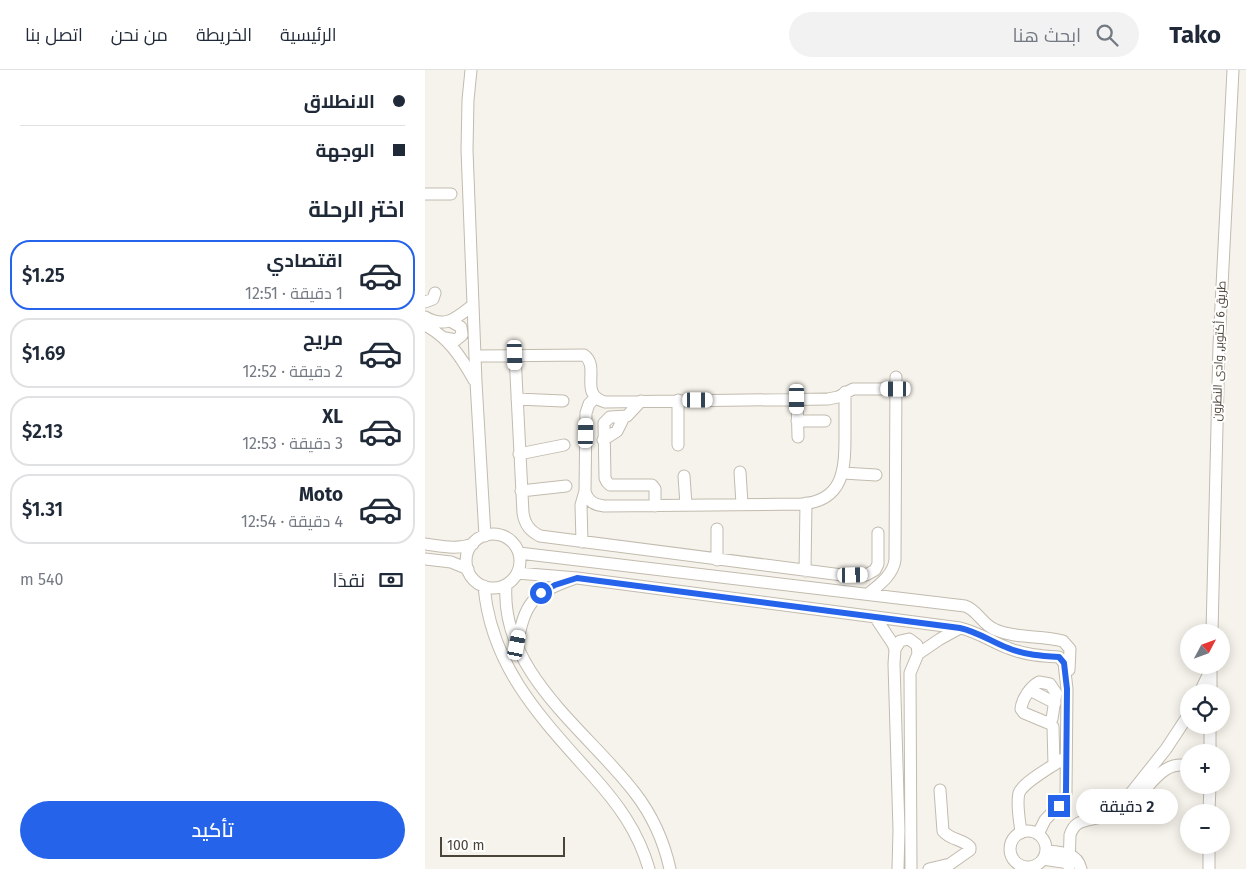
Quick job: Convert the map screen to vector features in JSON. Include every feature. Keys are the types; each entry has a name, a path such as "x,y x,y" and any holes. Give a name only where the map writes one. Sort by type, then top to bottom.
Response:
{"street":[{"path":"471,70 467,150 475,382 485,536"},
{"name":"طريق 6 أكتوبر, وادى النطرون","path":"1212,624 1219,345 1233,70"},
{"path":"425,194 451,194"},
{"path":"425,302 433,299 435,293"},
{"path":"425,316 436,322 451,321 473,304"},
{"path":"445,338 455,340 462,335 461,327 451,321"},
{"path":"425,324 445,338 459,354 475,382"},
{"path":"475,356 584,354 591,364 591,388 595,398 605,402 828,399 853,389 896,383 895,560 893,570 889,576 868,594"},
{"path":"515,355 524,518 531,530 540,536 805,571 842,575 865,575 872,573 878,564 878,533"},
{"path":"585,491 588,500 595,505 655,506 806,503 817,500 835,488 843,473 845,463 845,392"},
{"path":"582,542 581,505 585,491 586,413 589,404 595,398"},
{"path":"517,399 563,401"},
{"path":"797,399 798,437"},
{"path":"678,400 678,445"},
{"path":"641,401 624,417 617,431 603,440 605,478 607,482 613,485 652,485 655,489 655,506"},
{"path":"797,421 825,421"},
{"path":"519,454 564,445"},
{"path":"740,472 742,504"},
{"path":"843,473 876,475"},
{"path":"684,476 686,505"},
{"path":"521,490 566,486"},
{"path":"805,571 806,503"},
{"path":"582,514 595,505"},
{"path":"717,529 717,560"},
{"path":"425,544 453,548 473,544 485,536 495,534 505,537 516,547 519,553 520,565 513,580 506,585 495,588 485,586 472,578 468,569 467,556 473,544"},
{"path":"519,553 965,606 973,610 987,626 1001,632 1063,641 1069,647 1070,652 1067,689"},
{"path":"425,559 451,562 468,569"},
{"path":"517,573 577,578 960,628 977,633 1019,652 1037,656 1059,657 1064,663 1067,689 1066,796 1045,820 1038,834"},
{"path":"517,645 523,619 535,598 548,588 577,578"},
{"path":"506,585 506,609 517,645 526,664 538,683 643,804 657,831 670,869"},
{"path":"485,586 488,613 499,650 517,685 545,721 617,804 634,831 649,869"},
{"path":"488,613 506,609"},
{"path":"875,617 895,649"},
{"path":"977,633 981,620"},
{"path":"918,654 960,628"},
{"path":"898,869 894,664 895,649 900,641 909,639 917,645 918,654 909,679 911,869"},
{"path":"1059,657 1069,647"},
{"path":"1049,723 1033,717 1042,696 1049,723 1053,727 1054,765"},
{"path":"1122,809 1131,793 1166,749 1180,728"},
{"path":"1021,833 1018,798 1021,790 1030,781 1066,757"},
{"path":"1069,862 1070,835 1078,823 1109,815 1122,809 1132,802 1160,772 1175,765 1180,765"},
{"path":"929,869 950,864 970,850 967,843 949,837 943,831 940,790"},
{"path":"1029,832 1038,834 1045,843 1045,855 1038,864 1028,867 1018,864 1012,855 1011,845 1017,836 1021,833 1029,832"},
{"path":"1209,854 1209,869"},
{"path":"1045,855 1069,862 1076,858 1081,869"}],"route":[{"path":"541,593 555,585 577,578 960,628 977,633 1019,652 1062,658 1067,689 1066,796 1059,806"}]}
